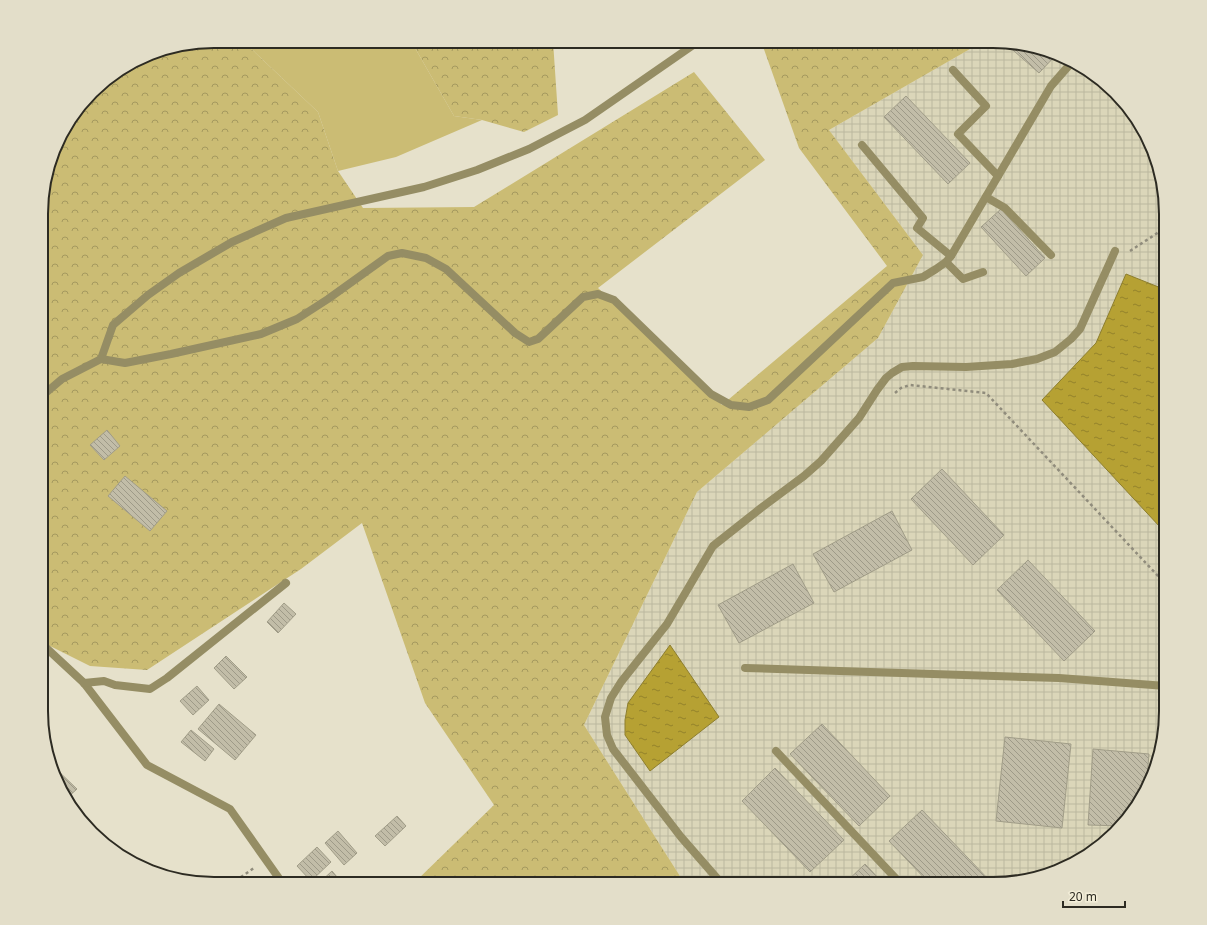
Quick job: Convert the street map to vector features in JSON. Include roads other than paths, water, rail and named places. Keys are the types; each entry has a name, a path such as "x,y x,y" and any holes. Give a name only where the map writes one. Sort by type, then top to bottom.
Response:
{"street":[{"path":"101,359 113,325 148,295 179,273 232,242 286,218 424,187 477,170 529,149 585,120 689,48"},
{"path":"48,391 62,379 101,359 125,362 171,354 261,334 297,319 328,299 388,256 402,253 426,258 446,269 515,333 529,342 538,339 583,297 598,294 614,300 711,394 731,406 749,407 768,400 893,283 922,277 948,259 1051,86 1069,66"},
{"path":"953,70 986,106 958,134 998,176"},
{"path":"862,145 923,218 917,228 948,259 963,279 983,272"},
{"path":"986,197 1005,208 1051,255"},
{"path":"716,877 681,837 613,749 606,735 605,717 611,698 621,682 667,624 713,546 804,476 820,461 859,418 877,390 892,372 902,367 913,366 966,367 1012,364 1037,359 1055,352 1071,339 1080,329 1116,251"},
{"path":"84,683 104,681 115,685 150,689 168,678 286,584"},
{"path":"48,650 84,683 147,765 230,809 278,877"},
{"path":"745,668 1059,678 1159,685"},
{"path":"776,751 894,877"}],"water":[{"path":"1126,274 1159,287 1159,526 1042,400 1096,343"},
{"path":"670,645 719,717 650,771 625,735 625,720 628,703"}]}
